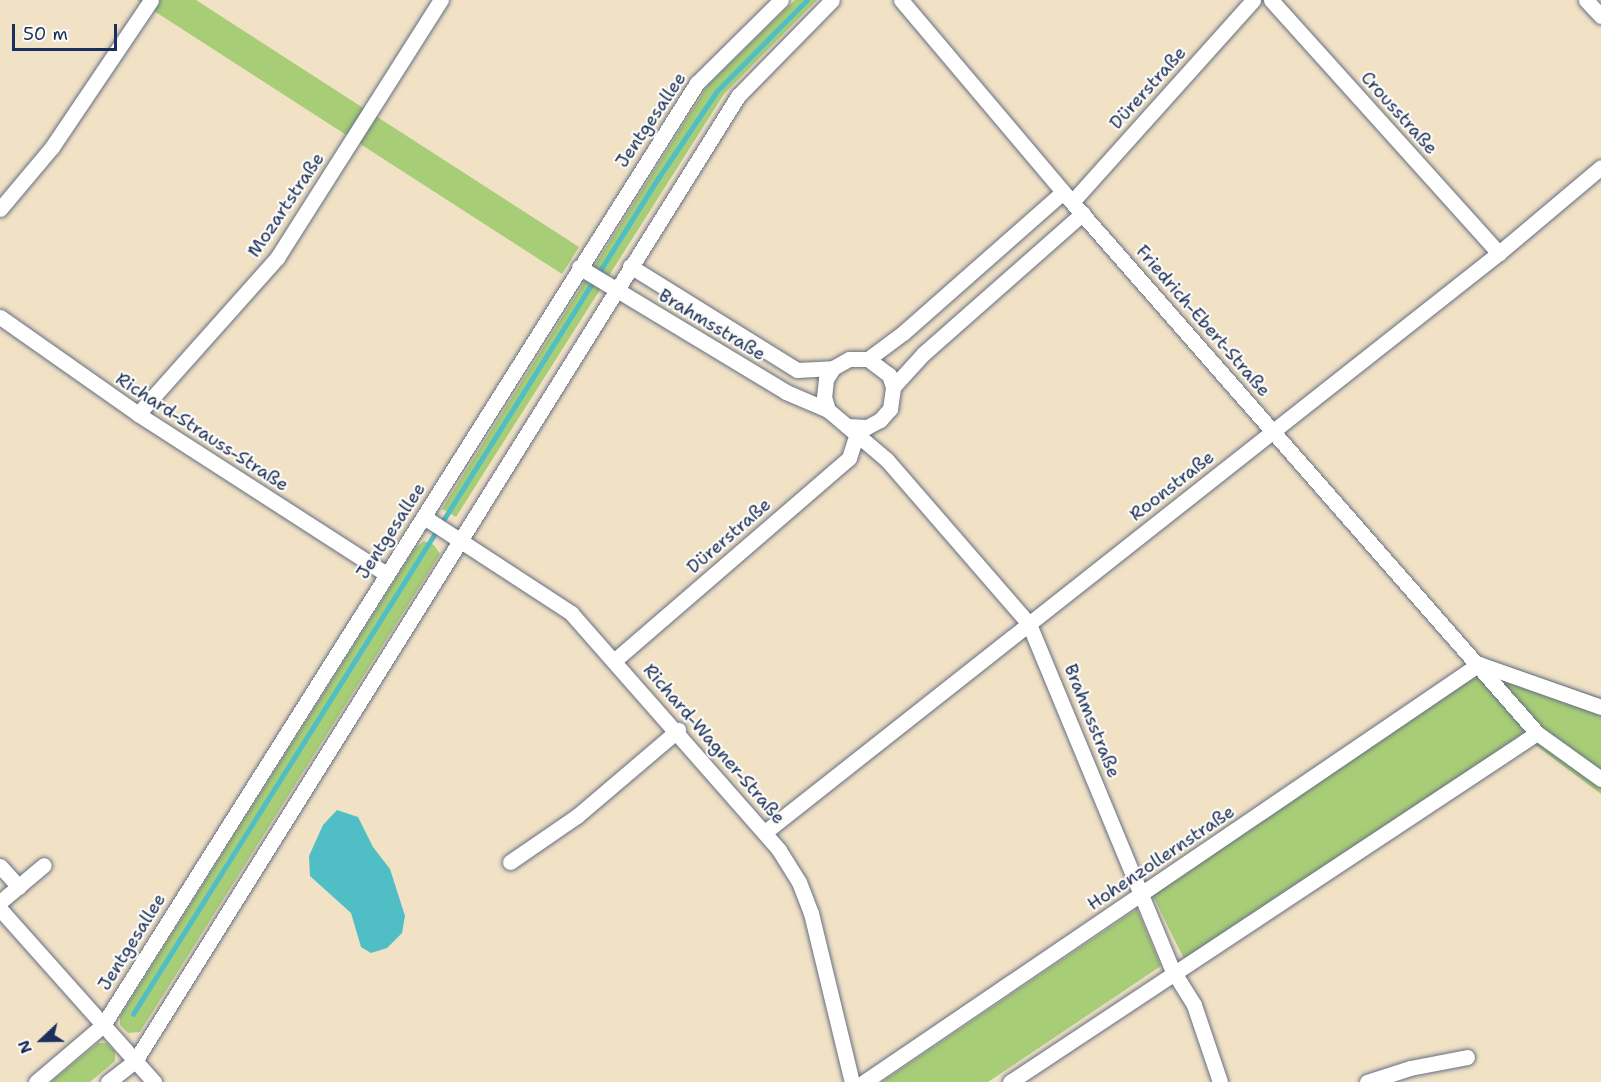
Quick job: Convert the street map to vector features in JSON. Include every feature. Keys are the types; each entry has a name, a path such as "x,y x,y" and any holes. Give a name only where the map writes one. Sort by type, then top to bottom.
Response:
{"street":[{"path":"0,209 52,147 151,0"},
{"name":"Mozartstraße","path":"138,414 277,258 441,0"},
{"name":"Jentgesallee","path":"36,1082 103,1024 697,83 781,0"},
{"path":"108,1082 135,1061 738,96 832,0"},
{"name":"Friedrich-Ebert-Straße","path":"901,0 1272,432 1479,664 1536,734 1601,779"},
{"name":"Dürerstraße","path":"868,359 903,333 1068,197 1253,0"},
{"name":"Crousstraße","path":"1271,0 1499,253"},
{"path":"1586,0 1601,16"},
{"name":"Roonstraße","path":"765,832 1499,253 1601,167"},
{"path":"893,387 882,367 868,359 849,359 833,368 826,379 824,397 828,410 852,430 867,427 880,420 890,409 893,387 923,354 1083,213"},
{"name":"Brahmsstraße","path":"630,266 797,370 833,368"},
{"name":"Brahmsstraße","path":"579,267 786,392 828,410"},
{"name":"Richard-Strauss-Straße","path":"0,317 138,414 386,574"},
{"name":"Brahmsstraße","path":"852,430 887,460 1029,624 1173,971 1194,1005 1220,1082"},
{"name":"Dürerstraße","path":"615,660 849,458 852,430"},
{"name":"Richard-Wagner-Straße","path":"424,517 571,613 678,730 765,832 790,866 812,913 852,1082"},
{"path":"1479,664 1601,706"},
{"name":"Hohenzollernstraße","path":"864,1082 1479,664"},
{"path":"510,862 577,816 678,730"},
{"path":"1010,1082 1173,971 1536,734"},
{"path":"0,903 44,865"},
{"path":"0,866 19,886"},
{"path":"0,909 154,1082"},
{"path":"1367,1082 1410,1068 1467,1057"}],"green space":[{"path":"137,0 196,0 579,247 562,274"},
{"path":"795,0 817,0 724,94 456,517 442,509 708,85"},
{"path":"424,541 434,545 440,554 140,1032 128,1033 120,1025 120,1016 415,548"},
{"path":"1488,659 1601,698 1601,794 1530,741 1190,971 1152,894 1468,681"},
{"path":"1137,909 1161,966 988,1082 882,1082"},
{"path":"98,1043 106,1043 115,1051 115,1061 90,1082 51,1082"}],"water":[{"path":"337,810 358,817 373,847 390,869 405,916 402,933 387,948 371,953 361,947 351,913 310,876 309,856 323,825"}],"waterway":[{"path":"133,1014 657,180 717,91 807,0"}]}
